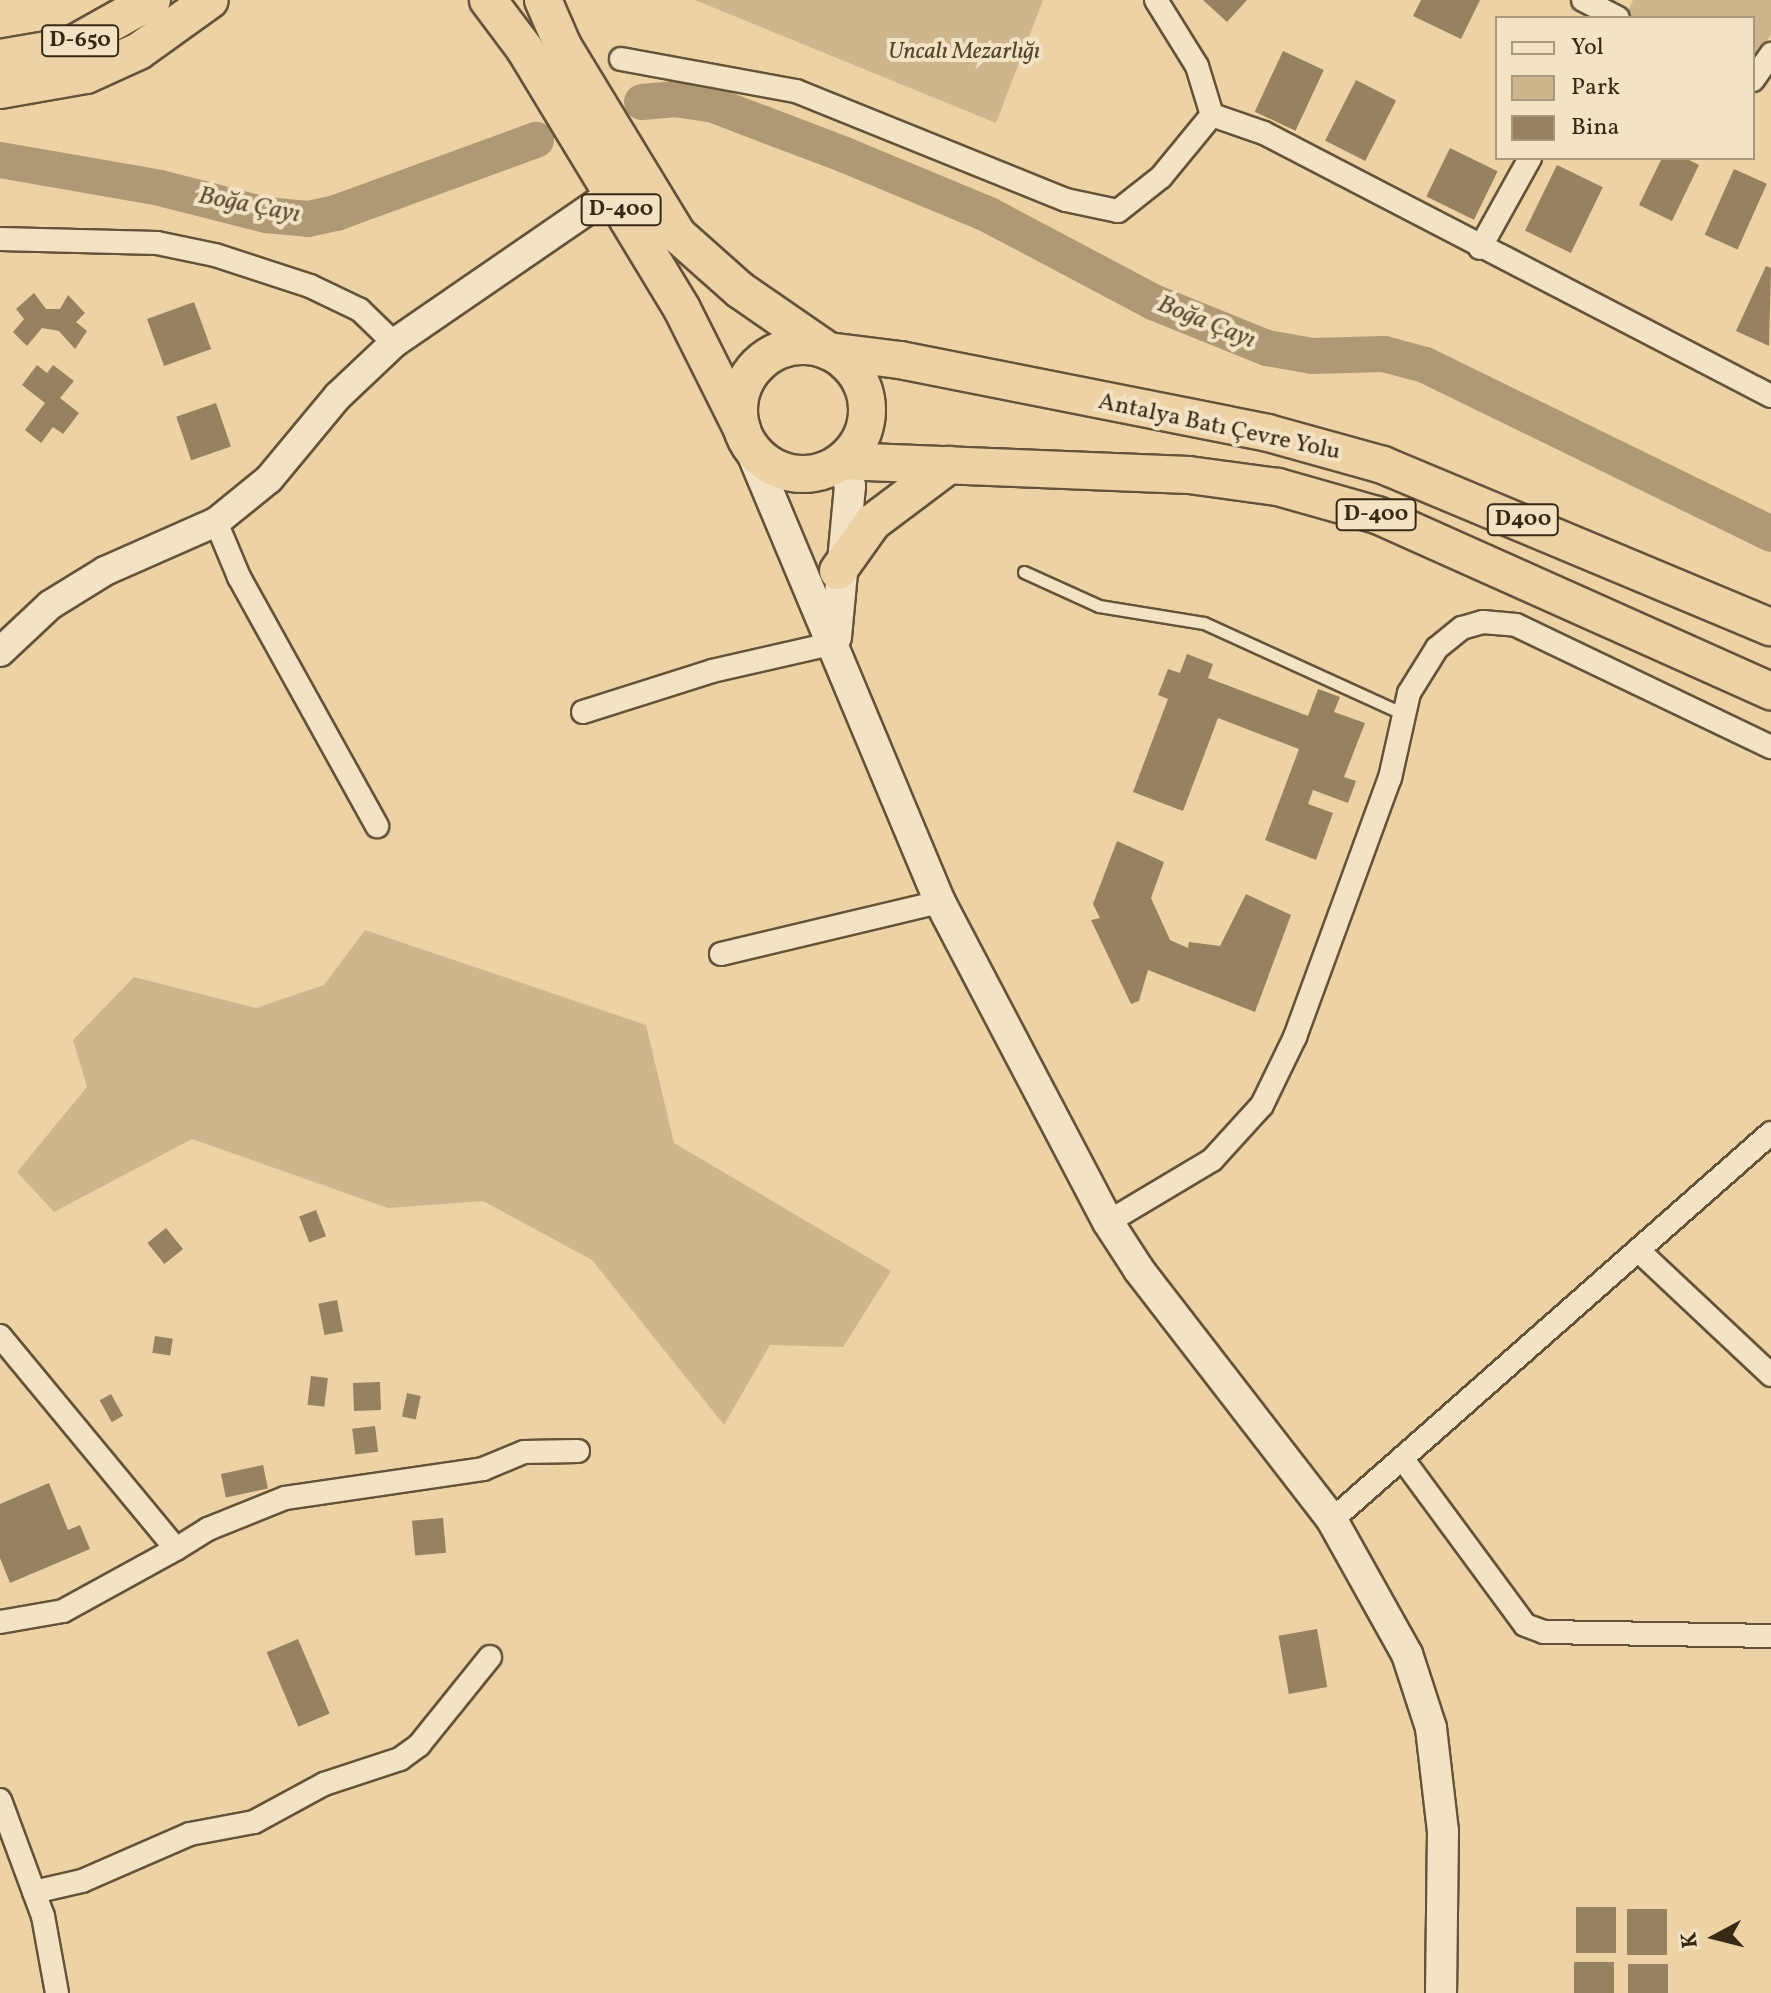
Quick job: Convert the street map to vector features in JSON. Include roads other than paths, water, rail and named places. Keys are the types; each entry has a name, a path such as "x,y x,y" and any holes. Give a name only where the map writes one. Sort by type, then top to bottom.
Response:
{"highway":[{"name":"D-650","path":"0,58 70,46 152,0"},
{"path":"0,90 86,75 139,51 210,0"},
{"name":"D-400","path":"488,0 524,48 682,309 751,448 778,470 808,474 842,461 1189,475 1278,487 1377,515 1771,691"},
{"name":"Antalya Batı Çevre Yolu","path":"543,0 563,46 678,235 750,297 828,351 900,360 1268,433 1383,465 1771,627"},
{"path":"742,429 742,389 765,358 794,347 828,351 852,370 865,396 865,425 842,461"},
{"path":"838,571 873,522 949,465"}],"main road":[{"path":"742,429 835,643 940,902 1108,1222 1332,1520 1407,1654 1431,1728 1443,1831 1441,1993"},
{"path":"835,643 838,571 850,486 842,461"}],"street":[{"path":"1156,0 1197,66 1212,115"},
{"path":"1583,0 1611,12"},
{"path":"1755,77 1771,54"},
{"path":"621,59 796,91 1066,200 1118,211 1161,177 1212,115"},
{"path":"1212,115 1264,133 1480,248 1771,396"},
{"path":"1480,248 1529,160"},
{"path":"0,652 50,605 105,571 216,522 269,479 338,396 394,343 611,194"},
{"path":"0,239 157,243 215,255 347,304 394,343"},
{"path":"216,522 239,577 377,826"},
{"path":"1108,1222 1212,1160 1262,1105 1295,1037 1385,793 1409,693 1437,648 1462,628 1483,622 1516,625 1771,747"},
{"path":"583,712 712,671 835,643"},
{"path":"721,954 940,902"},
{"path":"1332,1520 1771,1133"},
{"path":"1639,1251 1771,1375"},
{"path":"0,1336 176,1549"},
{"path":"0,1622 63,1611 208,1529 285,1498 483,1469 524,1452 578,1451"},
{"path":"1402,1458 1525,1625 1544,1632 1771,1636"},
{"path":"34,1892 82,1881 190,1834 254,1822 324,1784 400,1759 419,1745 490,1657"},
{"path":"0,1800 34,1892 57,1993"}],"lane":[{"path":"1024,572 1099,606 1204,623 1404,714"}],"waterway":[{"name":"Boğa Çayı","path":"642,102 674,99 711,104 845,155 989,215 1153,302 1267,348 1312,356 1384,354 1425,365 1771,534"},
{"name":"Boğa Çayı","path":"0,160 160,188 266,215 308,219 336,213 536,140"}],"park label":[{"name":"Uncalı Mezarlığı","path":"964,53"}]}
